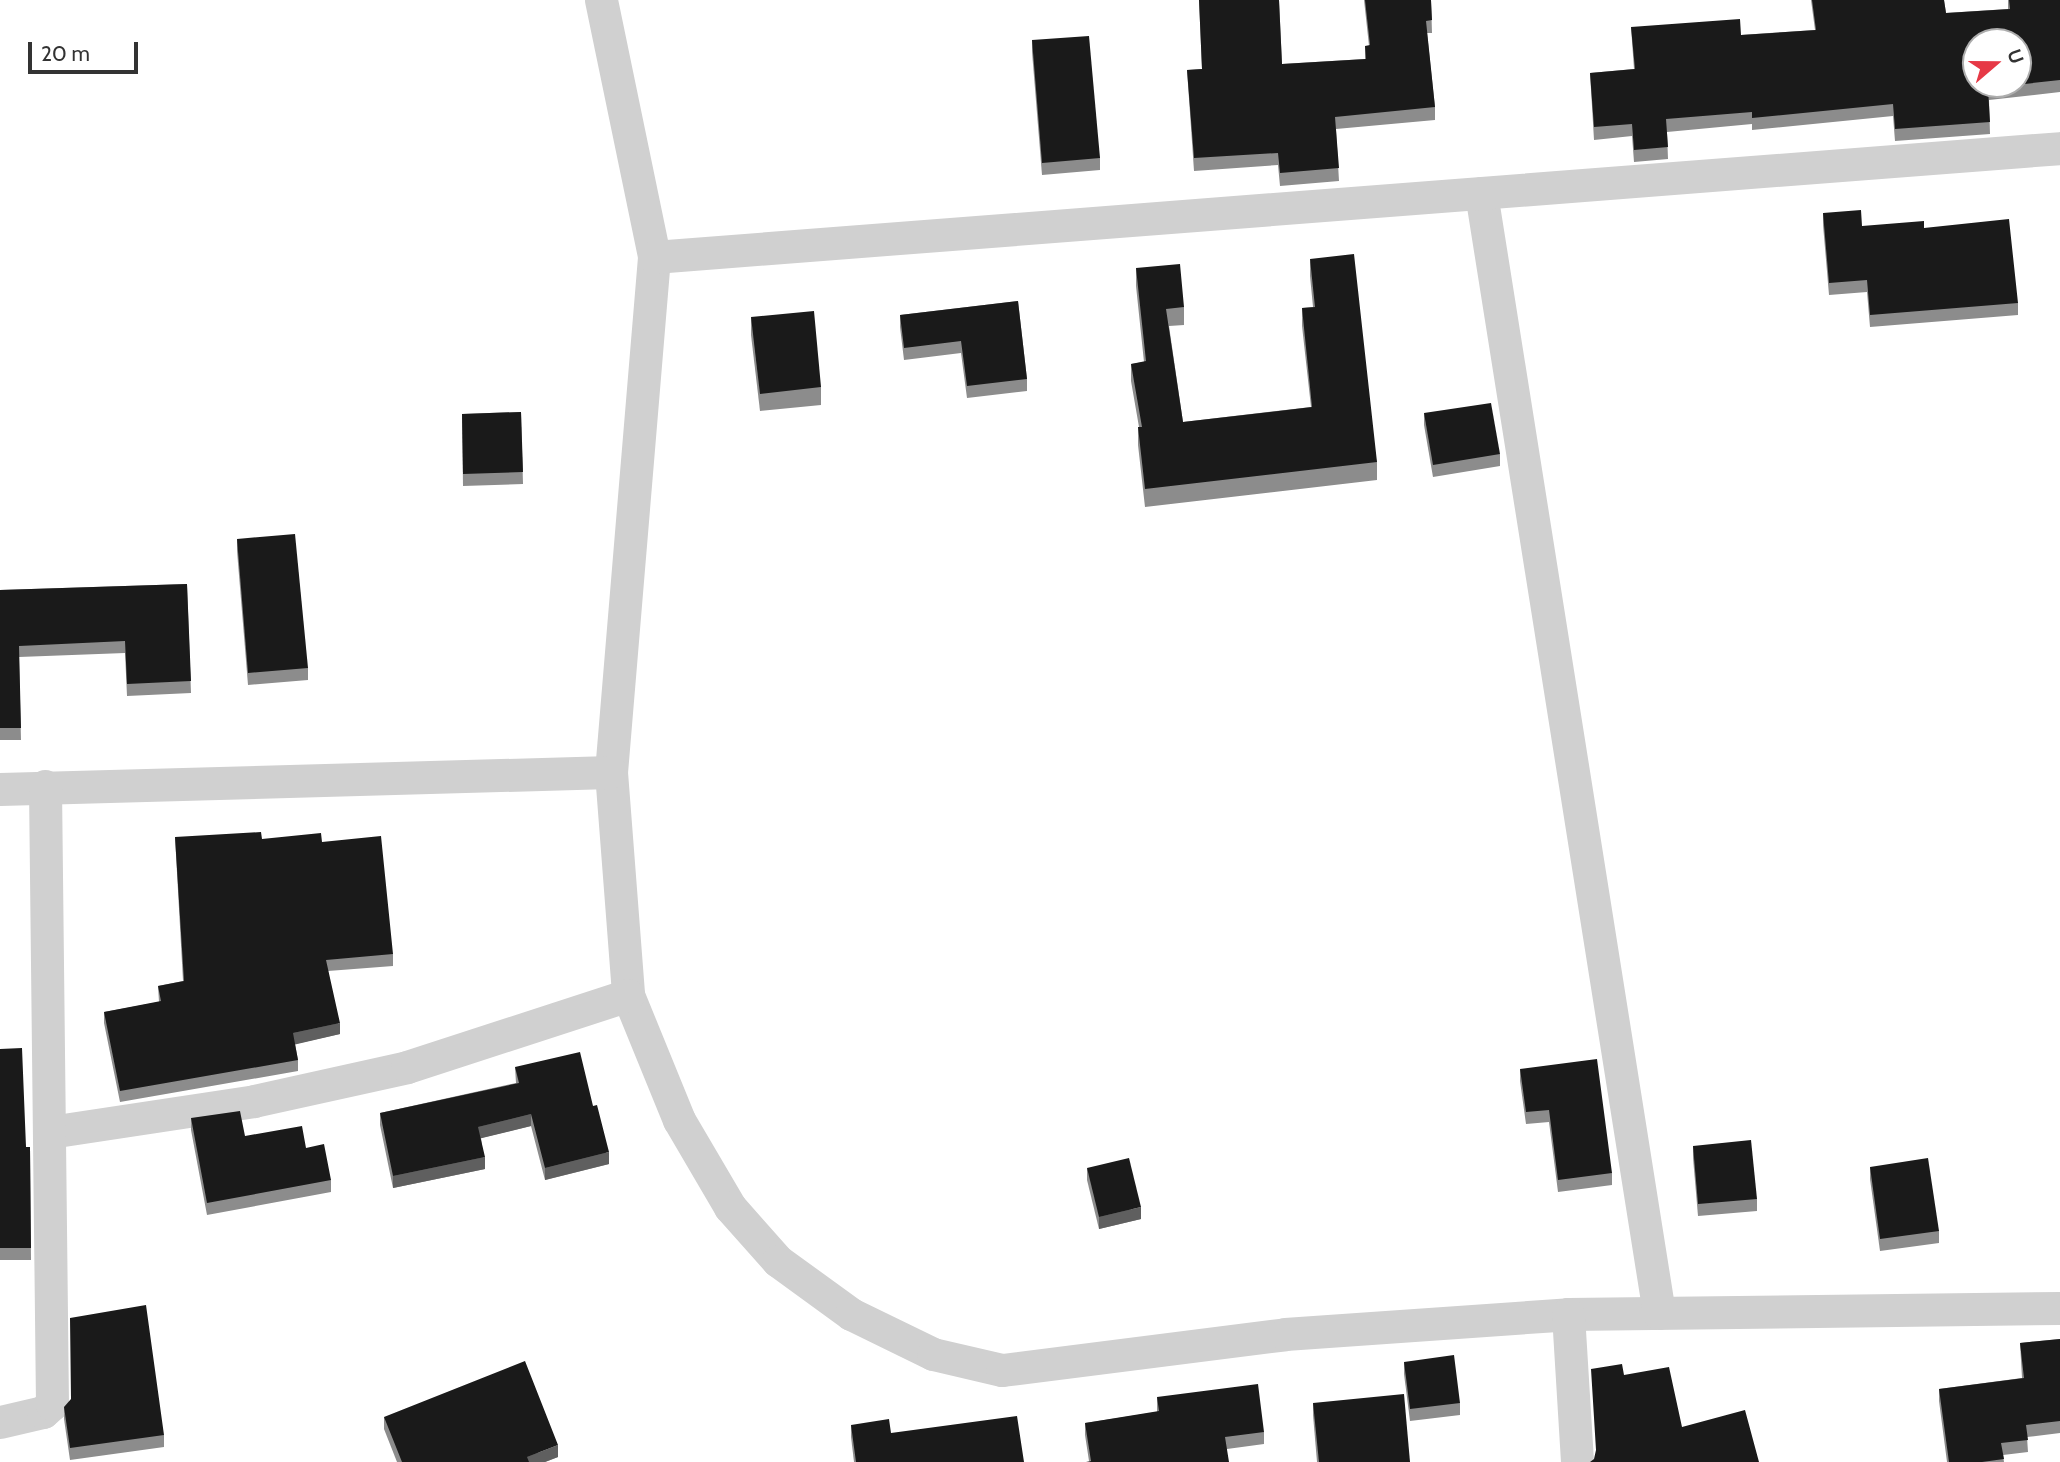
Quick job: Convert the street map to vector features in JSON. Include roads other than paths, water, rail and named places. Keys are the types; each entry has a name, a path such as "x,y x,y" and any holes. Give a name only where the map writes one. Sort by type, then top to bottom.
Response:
{"street":[{"path":"601,0 654,257 611,772 628,995 679,1120 730,1207 778,1261 851,1314 933,1354 1002,1370 1285,1334 1568,1314 2060,1308"},
{"path":"654,257 2060,148"},
{"path":"1482,193 1659,1313"},
{"path":"0,789 611,772"},
{"path":"0,1422 43,1412 52,1404 45,786"},
{"path":"50,1132 254,1101 407,1067 628,995"},
{"path":"1568,1314 1577,1462"}]}
